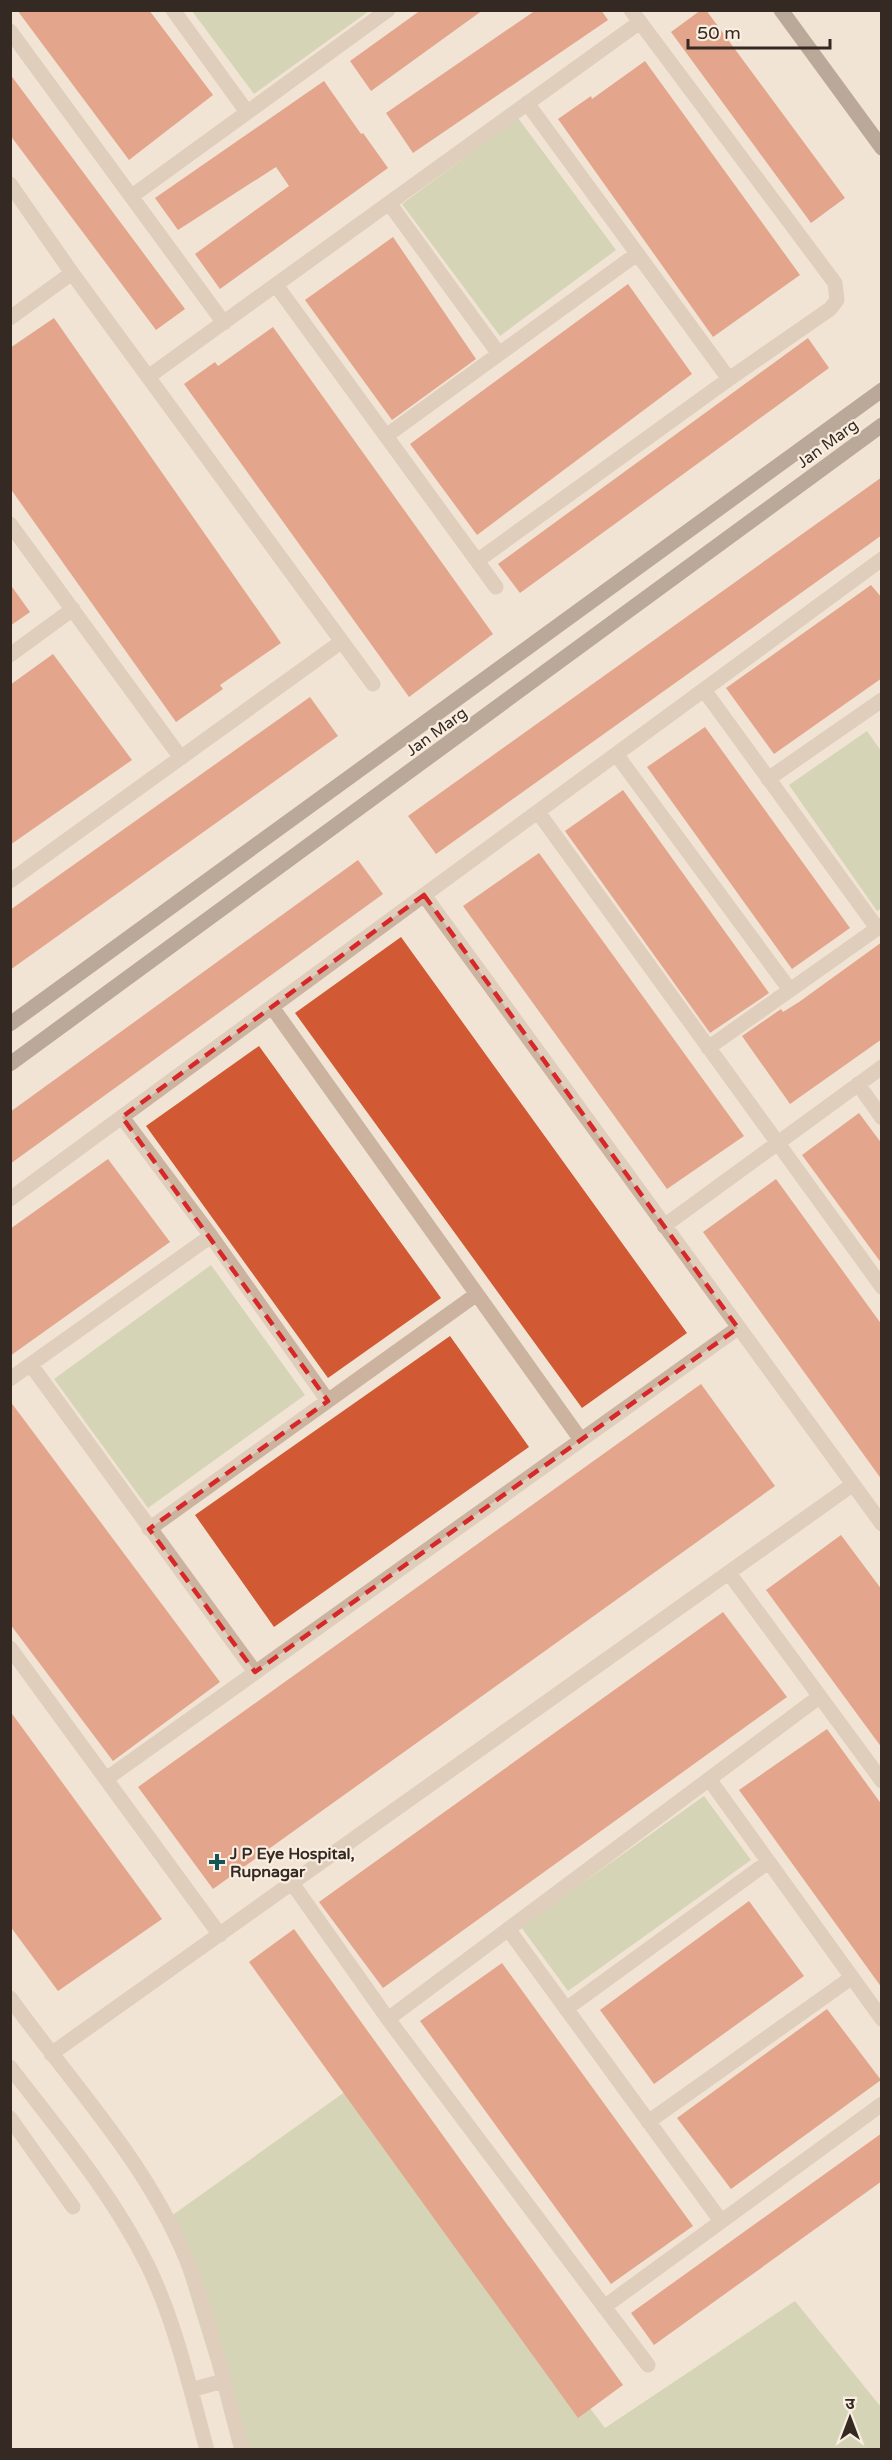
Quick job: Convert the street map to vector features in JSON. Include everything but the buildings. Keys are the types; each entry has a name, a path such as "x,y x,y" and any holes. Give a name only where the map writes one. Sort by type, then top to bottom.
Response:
{"main road":[{"path":"781,10 882,148"},
{"path":"10,1024 882,390"},
{"name":"Jan Marg","path":"10,1064 882,425"}],"street":[{"path":"173,10 247,112"},
{"path":"132,196 388,10"},
{"path":"148,377 527,103 636,16 837,289 837,300 830,309 477,561"},
{"path":"10,31 224,323"},
{"path":"527,103 729,379"},
{"path":"10,184 72,273 373,684"},
{"path":"389,203 499,354"},
{"path":"386,436 638,254"},
{"path":"10,318 72,273"},
{"path":"276,285 496,587"},
{"path":"10,524 181,758"},
{"path":"10,1199 882,559"},
{"path":"10,655 73,609"},
{"path":"10,881 341,642"},
{"path":"704,690 879,927 708,1048"},
{"path":"768,779 879,707"},
{"path":"616,754 790,990"},
{"path":"538,812 882,1287"},
{"path":"424,895 882,1524"},
{"path":"272,1007 581,1440"},
{"path":"664,1226 882,1066"},
{"path":"858,1084 882,1118"},
{"path":"122,1117 211,1236 328,1401"},
{"path":"10,1379 211,1236"},
{"path":"149,1529 477,1294"},
{"path":"105,1779 738,1328"},
{"path":"30,1365 255,1672"},
{"path":"51,2054 852,1485"},
{"path":"729,1573 882,1780"},
{"path":"10,1648 220,1935"},
{"path":"388,2019 819,1697"},
{"path":"709,1779 882,2019"},
{"path":"566,2009 768,1862"},
{"path":"292,1883 388,2019 648,2365"},
{"path":"508,1929 721,2221"},
{"path":"648,2122 851,1978"},
{"path":"10,1998 51,2054 108,2124 167,2219 183,2250 204,2311 242,2450"},
{"path":"10,2067 102,2187 131,2234 165,2306 207,2450"},
{"path":"604,2307 882,2104"},
{"path":"10,2118 73,2207"},
{"path":"191,2390 223,2381"}],"highlighted area":[{"path":"424,895 738,1328 255,1672 149,1529 328,1401 122,1117"}],"green space":[{"path":"192,11 369,11 254,94"},
{"path":"518,118 616,250 500,336 402,204"},
{"path":"867,731 881,751 882,908 877,911 789,785"},
{"path":"211,1265 305,1395 148,1508 54,1379"},
{"path":"704,1796 751,1860 568,1991 521,1927"},
{"path":"349,2089 605,2428 795,2301 881,2407 881,2449 238,2449 167,2219"}],"place":[{"name":"J P Eye Hospital, Rupnagar","path":"217,1862"}]}
